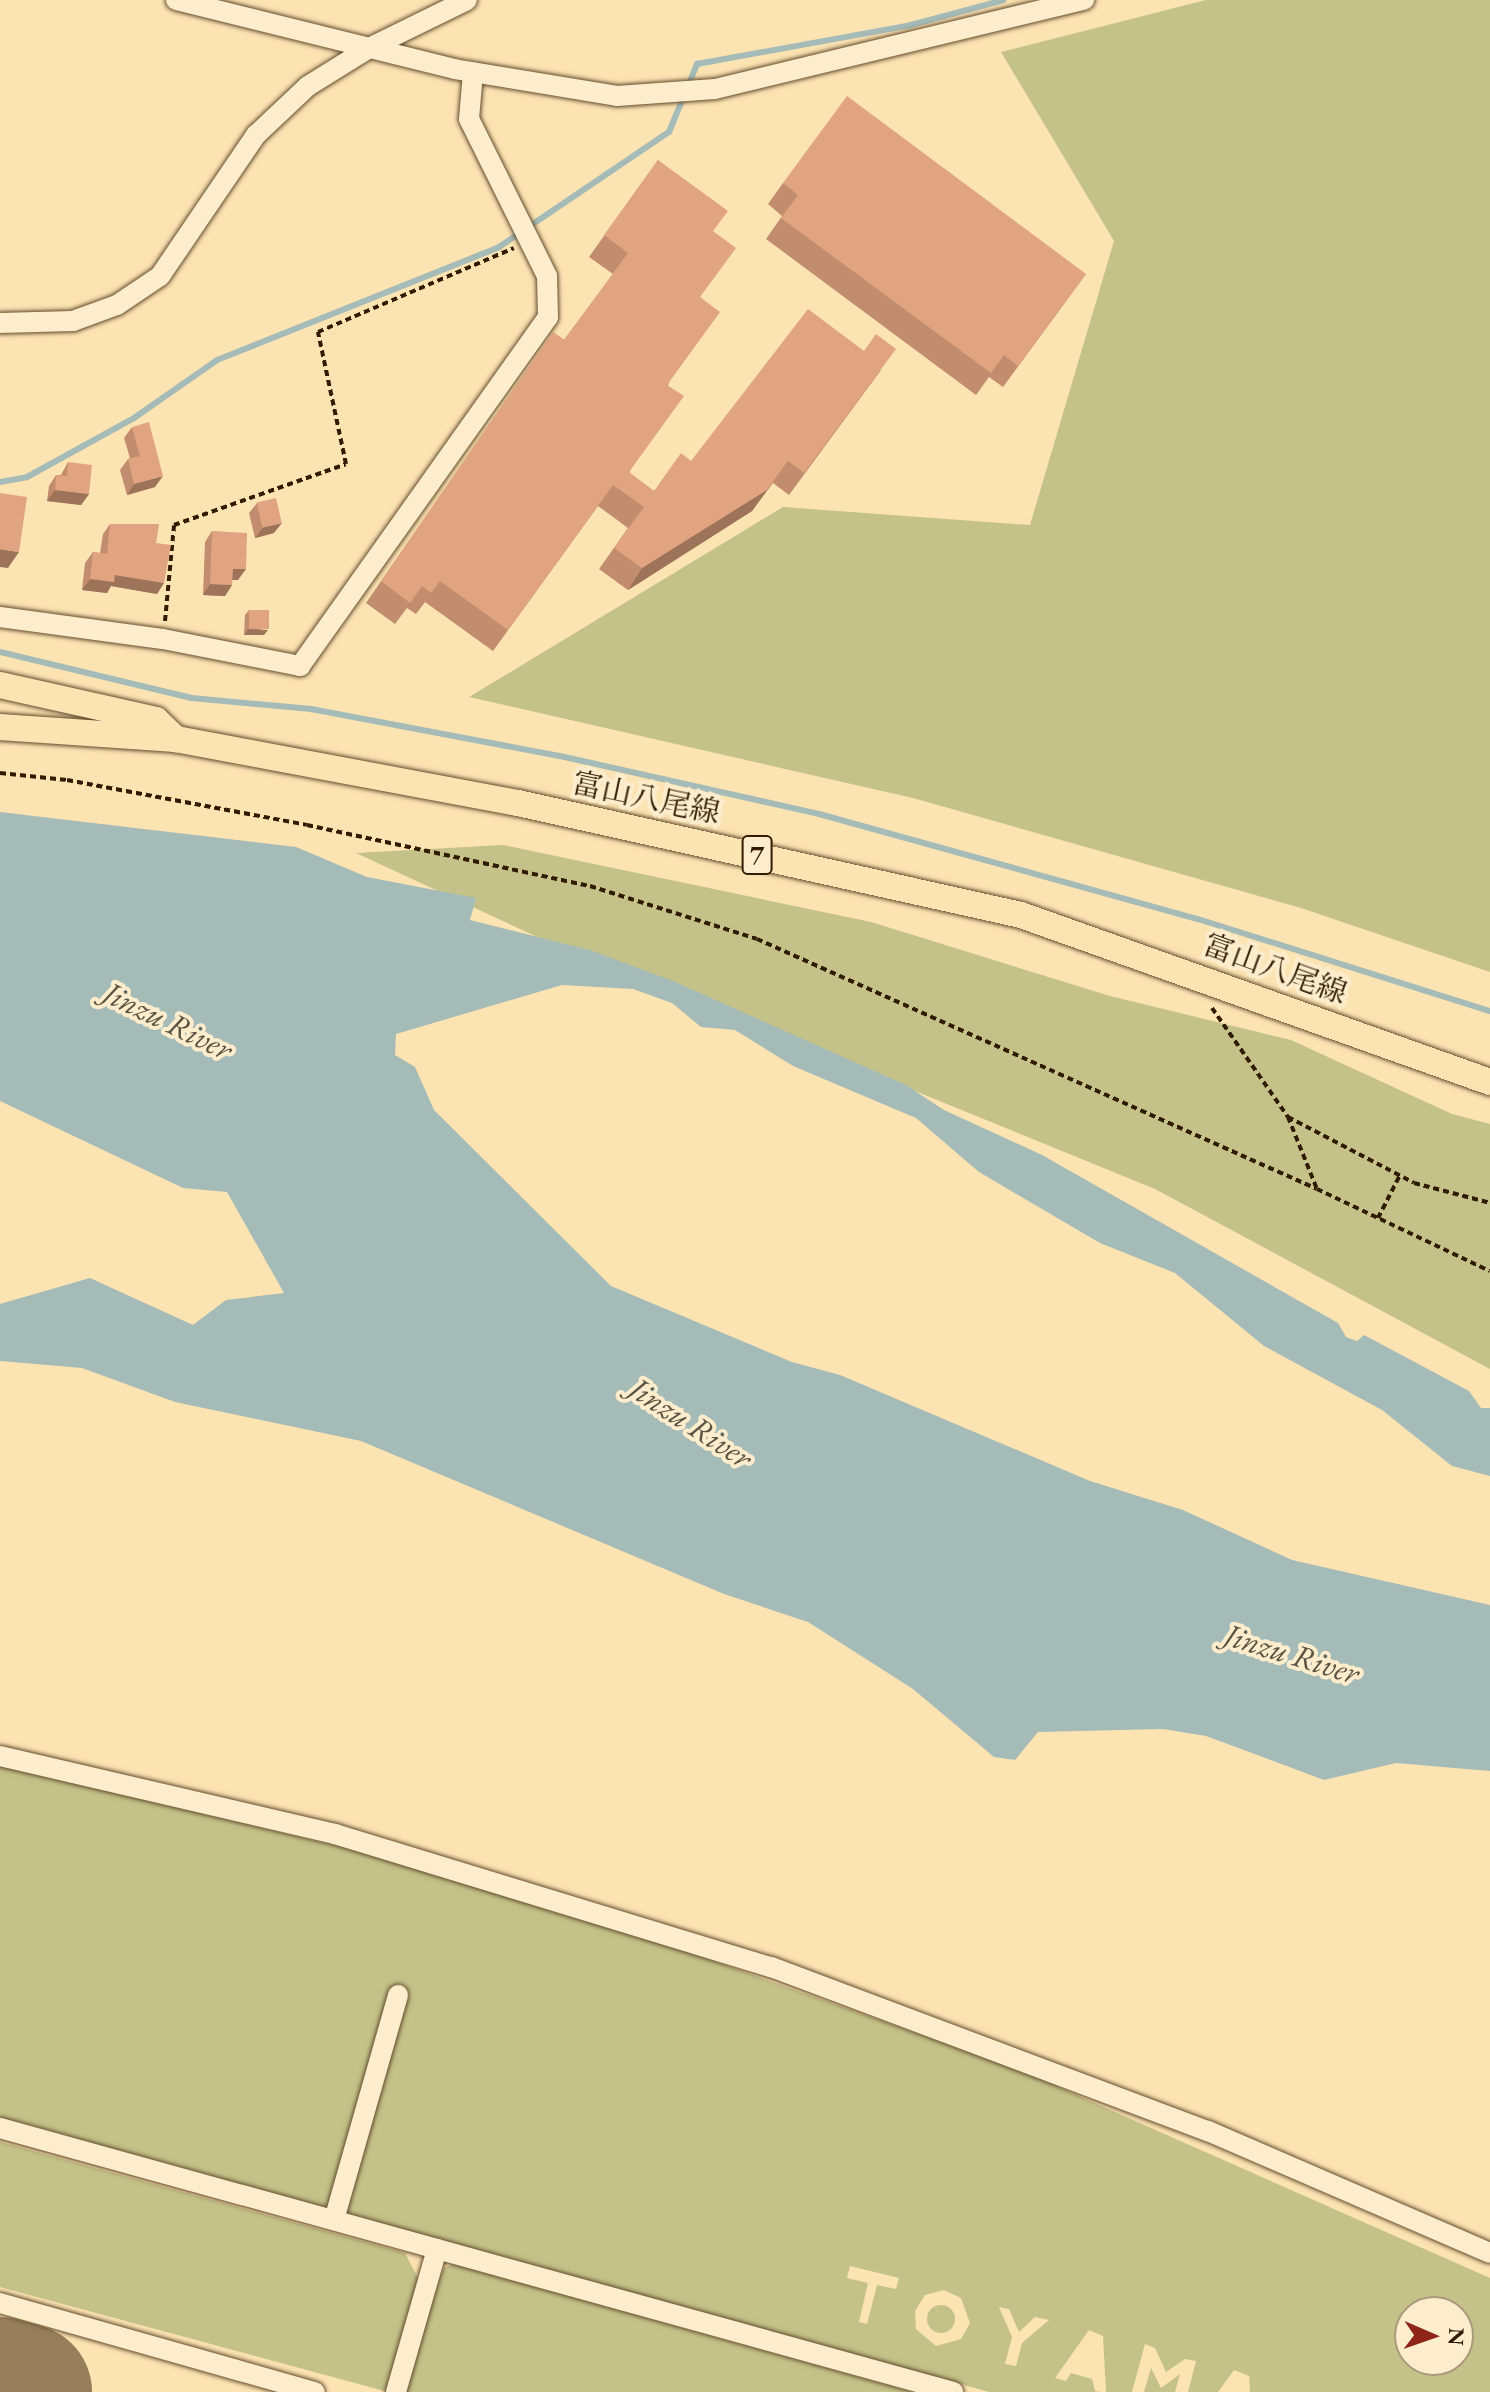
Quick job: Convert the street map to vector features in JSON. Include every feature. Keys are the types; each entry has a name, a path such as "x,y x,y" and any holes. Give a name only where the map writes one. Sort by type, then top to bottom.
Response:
{"main road":[{"path":"0,685 156,720 176,739"},
{"name":"富山八尾線","path":"0,727 176,739 518,803 1021,915 1209,979 1490,1082"}],"street":[{"path":"176,0 473,72 617,96 715,89 1084,0"},
{"path":"0,323 73,321 117,305 160,276 256,135 308,86 369,48 467,0"},
{"path":"0,617 163,639 300,666 548,317 547,276 469,119 473,72"},
{"path":"0,1756 335,1834 771,1967 1208,2131 1490,2253"},
{"path":"334,2220 398,1995"},
{"path":"0,2128 953,2392"},
{"path":"396,2392 437,2249"},
{"path":"0,2303 315,2392"}],"path":[{"path":"163,639 174,525 346,464 318,332 530,241"},
{"path":"0,773 67,780 307,825 636,900 772,945 1317,1189 1490,1271"},
{"path":"1209,979 1209,1004 1288,1117 1317,1189"},
{"path":"1288,1117 1400,1175 1490,1203"},
{"path":"1378,1218 1400,1175"}],"shaded area":[{"path":"1206,0 1490,0 1490,972 1301,908 913,798 469,697 783,507 1030,525 1114,241 1001,52"},
{"path":"503,845 871,922 1110,996 1291,1040 1452,1114 1490,1124 1490,1369 1155,1189 533,935 356,853"},
{"path":"0,1765 371,1854 637,1934 1020,2070 1490,2278 1490,2392 1250,2392 1249,2376 1234,2370 1218,2392 1188,2392 1196,2361 1185,2359 1166,2372 1155,2348 1145,2344 1132,2392 1106,2392 1103,2336 1089,2330 1055,2378 1066,2381 1071,2373 1092,2379 1095,2391 1100,2392 989,2392 0,2117","holes":["850,2266 899,2278 896,2289 877,2285 867,2324 859,2322 868,2283 847,2278","944,2290 961,2298 970,2323 961,2339 936,2346 916,2329 915,2311 925,2295","999,2307 1009,2309 1019,2332 1035,2317 1049,2320 1022,2343 1016,2366 1005,2364 1012,2337"]},
{"path":"0,2142 405,2253 421,2284 388,2392 0,2287"},
{"path":"454,2264 912,2392 406,2392 435,2287 444,2268"},
{"path":"941,2305 951,2309 955,2319 951,2329 941,2333 931,2329 927,2319 931,2309"},
{"path":"1151,2368 1161,2388 1180,2374 1175,2392 1144,2392"}],"water":[{"name":"Jinzu River","path":"0,812 296,847 367,877 476,898 470,920 590,950 673,981 906,1085 944,1110 1042,1155 1338,1323 1346,1337 1357,1341 1364,1335 1469,1391 1481,1408 1490,1408 1490,1476 1452,1466 1382,1410 1264,1346 1175,1273 1100,1243 979,1172 916,1118 793,1066 735,1030 701,1027 672,1003 633,989 562,985 396,1034 395,1055 415,1067 434,1110 611,1286 792,1362 840,1375 1090,1481 1183,1510 1292,1560 1490,1605 1490,1771 1396,1763 1324,1780 1206,1736 1163,1729 1038,1732 1015,1760 994,1757 913,1689 808,1622 724,1594 361,1441 175,1402 82,1368 0,1361 0,1304 90,1278 193,1325 226,1300 284,1293 227,1192 183,1188 0,1101"}],"building":[{"path":"847,96 1086,274 1018,366 1004,355 991,373 781,218 798,195 783,183"},
{"path":"658,160 728,211 713,231 736,248 700,297 720,312 667,385 684,396 629,472 654,491 681,453 691,461 808,309 864,351 876,334 896,349 804,473 788,461 767,490 642,568 614,548 644,507 613,485 508,630 440,581 431,593 422,586 410,603 381,581 553,332 564,340 628,253 604,235"},
{"path":"149,422 163,476 134,484 128,459 140,456 132,427"},
{"path":"68,462 92,465 89,494 55,490 56,475 67,476"},
{"path":"0,493 27,497 19,552 0,549"},
{"path":"276,498 282,523 262,528 257,502"},
{"path":"110,524 159,524 156,543 171,545 164,583 115,575 114,582 90,579 93,552 107,554"},
{"path":"212,531 247,533 246,569 233,569 232,585 210,584"},
{"path":"249,610 269,610 269,629 249,629"}],"waterway":[{"path":"0,482 27,477 134,418 217,360 499,247 669,132 697,64 907,26 1004,0"},
{"path":"0,652 192,698 311,709 560,756 819,814 1198,919 1490,1011"}],"runway":[{"path":"0,2385 24,2392"}]}
